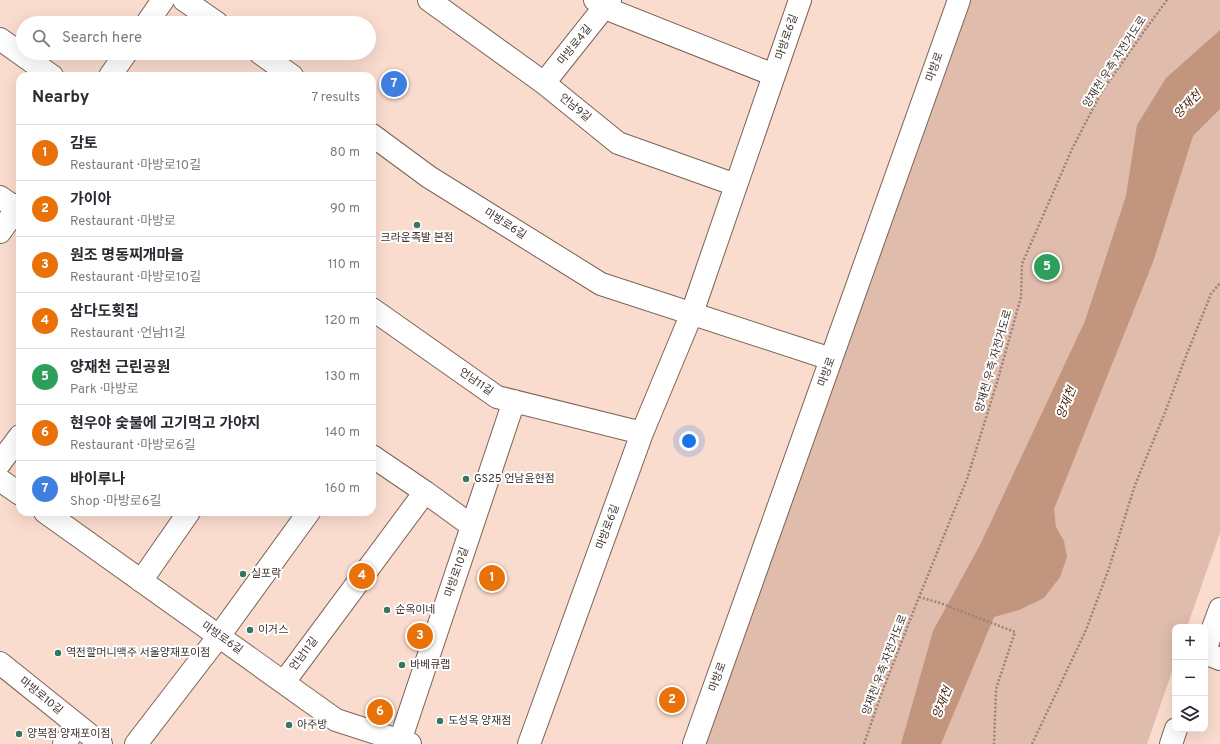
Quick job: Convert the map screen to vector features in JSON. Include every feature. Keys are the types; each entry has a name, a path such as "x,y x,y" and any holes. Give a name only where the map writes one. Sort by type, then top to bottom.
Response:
{"street":[{"path":"152,16 163,0"},
{"path":"184,0 208,16"},
{"name":"언남9길","path":"429,0 544,82 618,143 736,185"},
{"name":"마방로6길","path":"529,744 642,433 692,313 800,0"},
{"name":"마방로","path":"694,744 959,0"},
{"name":"마방로4길","path":"544,82 603,3"},
{"name":"마방로6길","path":"603,3 774,75"},
{"path":"0,39 16,50"},
{"path":"30,60 46,72"},
{"path":"113,72 121,60"},
{"path":"270,60 286,72"},
{"name":"마방로6길","path":"376,138 429,177 601,284 831,359"},
{"path":"0,232 14,205"},
{"name":"언남11길","path":"376,312 498,397 642,433"},
{"name":"마방로10길","path":"403,743 472,526 514,401"},
{"path":"0,463 16,441"},
{"path":"376,459 472,526"},
{"path":"0,480 16,491"},
{"name":"언남11길","path":"284,682 425,492"},
{"name":"마방로6길","path":"59,516 70,519 141,581 336,720 403,743"},
{"path":"141,581 186,516"},
{"path":"136,744 219,636 306,516"},
{"path":"1208,642 1220,609"},
{"path":"1208,654 1220,658"},
{"name":"마방로10길","path":"0,663 101,744"},
{"path":"64,744 77,726"},
{"path":"1171,744 1175,732"}],"path":[{"name":"양재천 우측 자전거도로","path":"864,744 881,695 919,597 967,479 994,394 1021,296 1022,264 1072,149 1101,93 1167,0"},
{"path":"1032,744 1086,630 1109,568 1135,485 1211,294 1220,282"},
{"path":"919,597 940,603 1015,632 996,689 994,744"}],"shaded area":[{"path":"969,0 1220,0 1220,533 1188,624 1172,624 1172,672 1147,744 702,744"}],"water":[{"name":"양재천","path":"1220,30 1220,109 1193,136 1153,262 1054,509 1056,527 1064,541 1067,557 1060,577 1044,598 1019,610 994,617 941,744 901,744 933,631 981,543 1085,321 1126,196 1137,125 1166,78"}],"place":[{"name":"바이루나","path":"394,84"},
{"name":"크라운족발 본점","path":"417,225"},
{"name":"양재천 근린공원","path":"1047,267"},
{"name":"GS25 언남윤현점","path":"466,479"},
{"name":"실포락","path":"243,574"},
{"name":"삼다도횟집","path":"362,576"},
{"name":"감토","path":"492,578"},
{"name":"순옥이네","path":"387,610"},
{"name":"이거스","path":"250,630"},
{"name":"원조 명동찌개마을","path":"420,636"},
{"name":"역전할머니맥주 서울양재포이점","path":"58,653"},
{"name":"바베큐랩","path":"402,665"},
{"name":"가이아","path":"672,700"},
{"name":"현우야 숯불에 고기먹고 가야지","path":"380,712"},
{"name":"도성옥 양재점","path":"440,721"},
{"name":"아주방","path":"289,725"},
{"name":"양복점 양재포이점","path":"19,734"}]}
